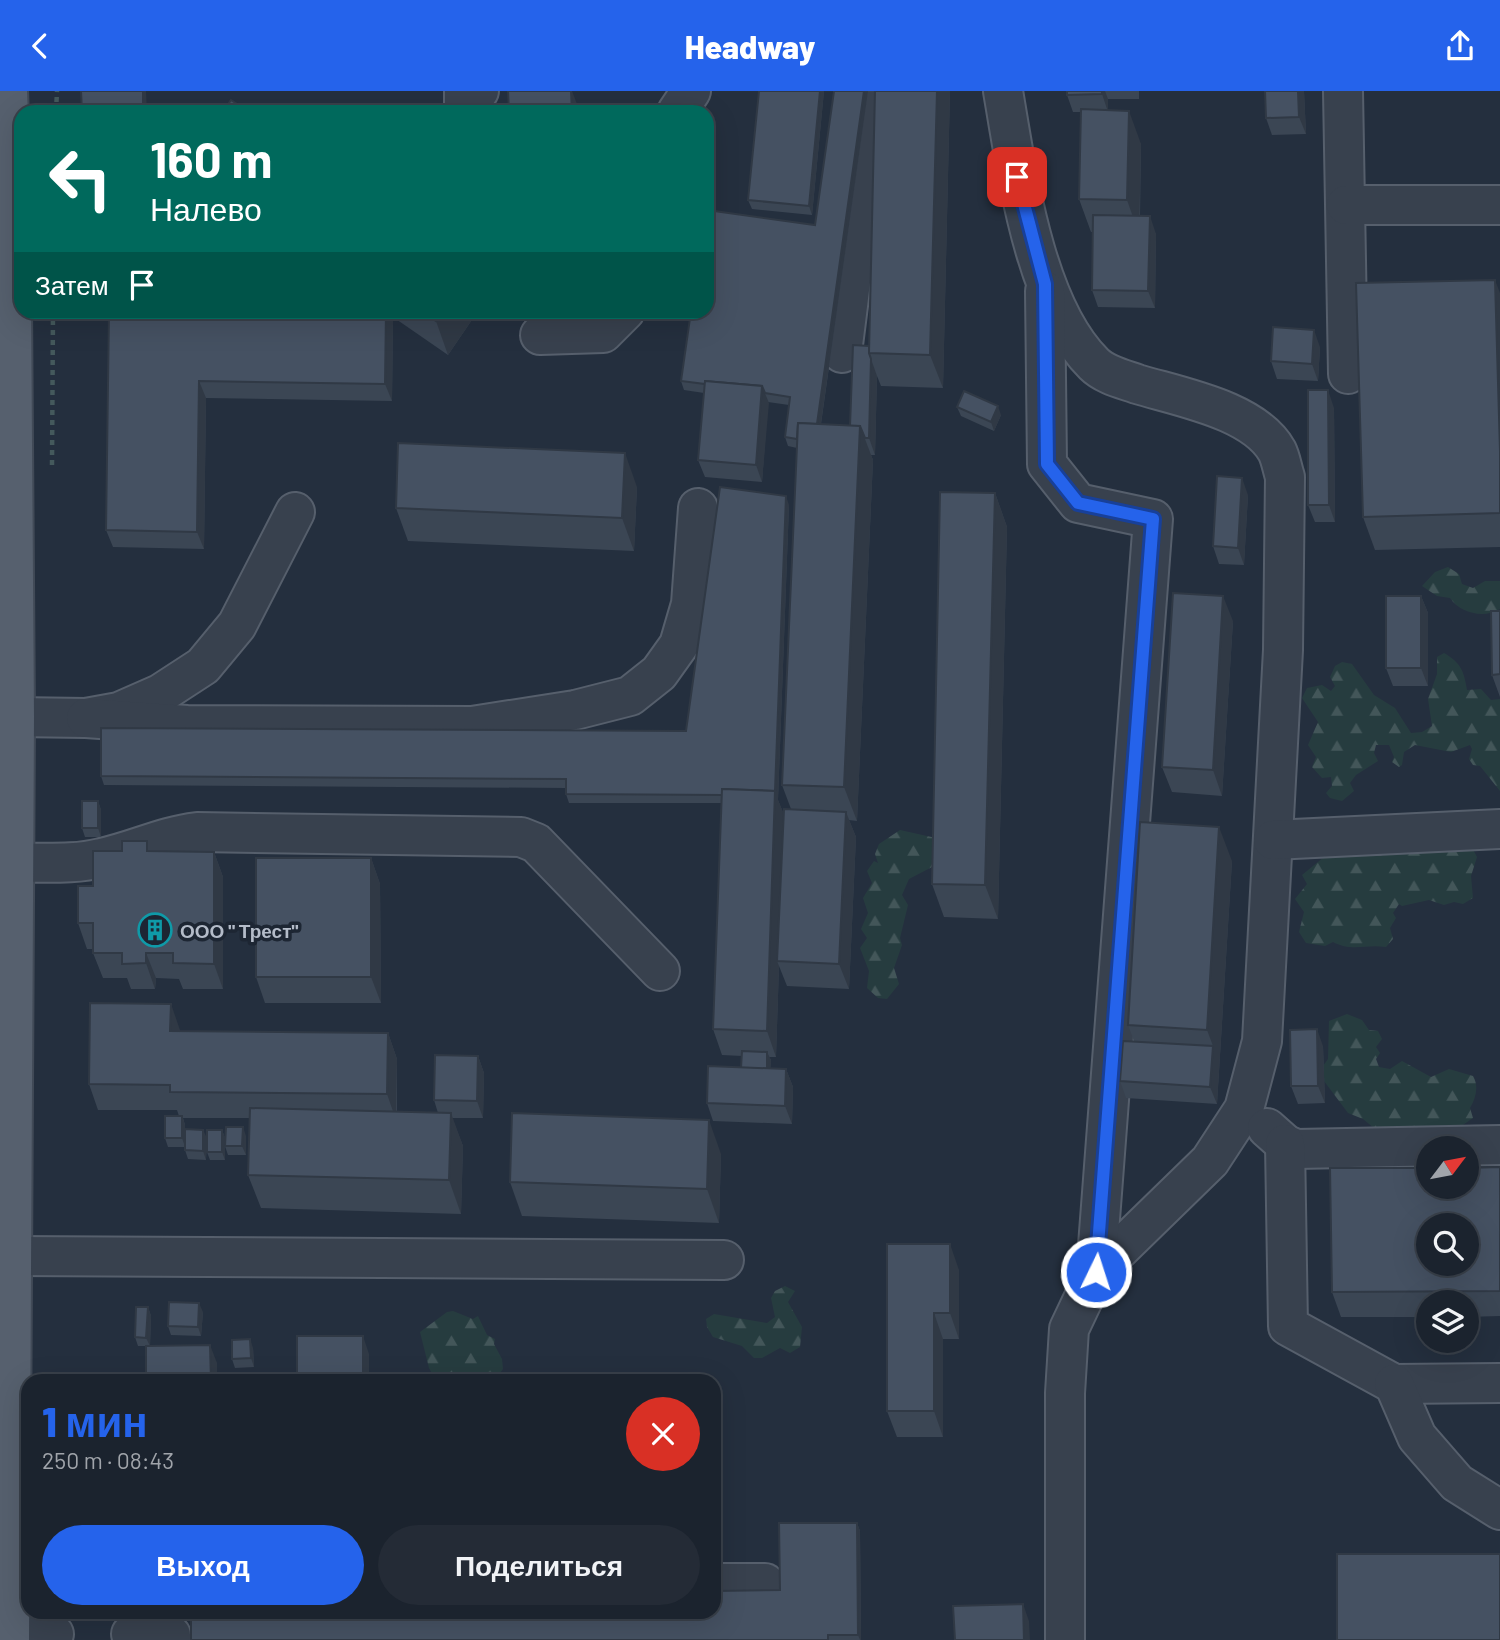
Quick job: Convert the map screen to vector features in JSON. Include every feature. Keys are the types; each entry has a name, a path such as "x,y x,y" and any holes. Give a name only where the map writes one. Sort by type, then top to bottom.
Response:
{"main road":[{"path":"8,91 14,148"},
{"path":"10,1636 12,1256 6,1211 7,969 14,863 15,717 6,295 14,253"}],"lane":[{"path":"464,105 464,92 479,91"},
{"path":"842,353 875,91"},
{"path":"1003,91 1017,177 1045,284 1076,344 1097,367 1119,378 1239,416 1262,432 1277,452 1285,477 1283,650 1262,1041 1244,1109 1210,1161 1096,1272 1069,1329 1065,1393 1065,1640"},
{"path":"1343,91 1348,374"},
{"path":"1346,205 1500,205"},
{"path":"1045,284 1047,464 1078,503 1153,519 1096,1272"},
{"path":"540,335 603,333 617,319"},
{"path":"15,717 187,725 472,726 575,710 630,696 659,673 679,645 691,604 698,508"},
{"path":"86,719 119,712 160,694 202,666 237,625 295,512"},
{"path":"1273,840 1500,829"},
{"path":"14,863 80,862 103,858 174,835 197,832 521,837 536,843 660,971"},
{"path":"1244,1109 1285,1144 1296,1149 1500,1145"},
{"path":"1285,1144 1288,1326 1394,1384 1500,1383"},
{"path":"12,1256 724,1260"},
{"path":"1394,1384 1417,1437 1457,1483 1500,1510"},
{"path":"721,1583 765,1583"},
{"path":"131,1634 171,1629"},
{"path":"10,1636 54,1634"}],"green space":[{"path":"1448,567 1459,574 1462,584 1473,588 1485,581 1500,581 1500,609 1487,614 1466,611 1450,598 1437,596 1422,586 1435,572"},
{"path":"1444,653 1461,668 1467,690 1481,689 1491,700 1500,699 1500,791 1480,766 1473,765 1469,759 1472,749 1470,745 1451,752 1415,745 1404,752 1402,765 1399,767 1392,762 1394,757 1389,745 1376,745 1374,753 1378,761 1356,775 1350,783 1354,791 1342,801 1330,798 1326,793 1332,786 1331,777 1322,778 1312,767 1316,757 1308,745 1318,722 1302,698 1307,688 1322,685 1331,691 1335,686 1330,677 1335,666 1342,662 1352,664 1374,695 1395,708 1411,733 1422,732 1432,726 1428,699 1437,674 1437,657"},
{"path":"900,830 945,840 932,867 909,879 902,895 908,905 900,938 902,945 894,968 899,984 887,999 878,998 867,988 869,971 860,948 867,938 861,929 868,913 863,898 872,883 867,871 874,861 878,863 875,854 879,844"},
{"path":"1469,842 1477,857 1471,876 1473,898 1463,904 1454,902 1444,905 1429,900 1402,906 1399,904 1393,913 1396,918 1390,928 1393,939 1386,947 1353,947 1333,942 1325,946 1306,943 1299,932 1304,912 1295,899 1307,884 1302,875 1335,848"},
{"path":"1347,1014 1362,1020 1369,1030 1378,1031 1382,1039 1376,1047 1380,1053 1376,1059 1379,1067 1390,1069 1402,1061 1431,1077 1449,1069 1473,1076 1476,1088 1470,1108 1473,1118 1447,1136 1419,1136 1374,1128 1363,1119 1348,1113 1318,1073 1328,1059 1329,1021"},
{"path":"785,1286 795,1291 788,1302 802,1327 800,1347 790,1353 780,1348 762,1358 754,1358 742,1346 713,1337 706,1319 714,1314 767,1323 775,1317 771,1298 775,1291"},
{"path":"453,1311 473,1319 478,1316 487,1335 495,1339 494,1344 502,1359 503,1369 499,1374 432,1374 420,1332 447,1312"}],"building":[{"path":"81,91 143,91 143,105 82,105"},
{"path":"508,91 571,91 572,105 509,105"},
{"path":"759,91 820,91 809,206 748,200"},
{"path":"834,91 864,91 817,424 798,423 797,439 785,437 790,397 765,393 762,386 681,381 690,319 714,319 714,211 815,225"},
{"path":"875,91 937,91 930,355 869,353"},
{"path":"1067,91 1102,91 1102,94 1067,95"},
{"path":"1265,91 1298,91 1299,117 1266,118"},
{"path":"1081,109 1129,111 1127,200 1079,199"},
{"path":"1093,215 1150,216 1148,291 1092,290"},
{"path":"1495,280 1500,513 1363,517 1356,283"},
{"path":"109,319 386,319 385,384 199,381 197,532 106,530"},
{"path":"1273,327 1314,330 1312,364 1271,361"},
{"path":"853,345 869,346 869,438 865,438 860,426 850,426"},
{"path":"705,381 762,386 756,465 698,460"},
{"path":"1308,390 1328,390 1329,505 1308,505"},
{"path":"964,391 998,406 991,422 957,407"},
{"path":"798,423 860,426 844,787 782,785"},
{"path":"398,443 625,453 622,518 396,508"},
{"path":"1217,476 1242,478 1238,548 1213,546"},
{"path":"720,487 786,496 775,791 722,789 722,795 566,794 566,779 101,776 101,728 686,731"},
{"path":"940,492 995,493 985,885 932,884"},
{"path":"1173,593 1223,596 1213,770 1162,767"},
{"path":"1386,596 1421,596 1421,668 1386,668"},
{"path":"1491,611 1500,611 1500,674 1492,675"},
{"path":"722,789 775,791 767,1031 713,1029"},
{"path":"82,801 98,801 98,828 82,828"},
{"path":"784,809 846,812 839,964 777,961"},
{"path":"1140,822 1219,827 1207,1030 1128,1025"},
{"name":"ООО \" Трест\"","path":"122,841 147,841 147,851 214,852 214,964 173,963 173,953 146,953 146,963 122,964 122,953 93,953 93,923 78,923 78,886 93,886 93,851 122,851"},
{"path":"256,858 371,858 371,977 256,977"},
{"path":"90,1003 171,1004 170,1031 388,1033 387,1094 170,1092 170,1085 89,1084"},
{"path":"1317,1029 1318,1086 1291,1086 1290,1030"},
{"path":"1123,1041 1213,1046 1210,1087 1120,1081"},
{"path":"742,1051 767,1052 767,1069 741,1068"},
{"path":"435,1055 478,1056 477,1101 434,1100"},
{"path":"708,1066 786,1069 785,1106 707,1103"},
{"path":"250,1108 451,1113 449,1180 248,1175"},
{"path":"512,1113 709,1120 707,1189 510,1182"},
{"path":"165,1116 182,1116 182,1138 165,1138"},
{"path":"226,1127 243,1127 242,1146 225,1146"},
{"path":"185,1129 203,1130 203,1151 185,1150"},
{"path":"207,1130 222,1130 222,1152 207,1152"},
{"path":"1500,1167 1500,1291 1332,1292 1330,1168 1416,1168 1416,1199 1479,1199 1479,1168"},
{"path":"887,1244 950,1244 950,1313 934,1313 934,1411 887,1411"},
{"path":"169,1302 199,1303 198,1327 168,1326"},
{"path":"136,1307 148,1307 146,1338 135,1337"},
{"path":"297,1336 363,1336 363,1374 297,1374"},
{"path":"250,1339 251,1358 232,1359 232,1340"},
{"path":"210,1345 211,1374 146,1374 146,1346"},
{"path":"779,1523 857,1523 858,1635 828,1635 828,1640 191,1640 191,1619 721,1619 721,1591 780,1590"},
{"path":"1337,1554 1500,1554 1500,1640 1337,1640"},
{"path":"1023,1604 1024,1640 955,1640 953,1606"}],"place":[{"name":"ООО \" Трест\"","path":"155,930"}],"route":[{"path":"1017,177 1045,284 1047,464 1078,503 1153,519 1096,1272"}]}
